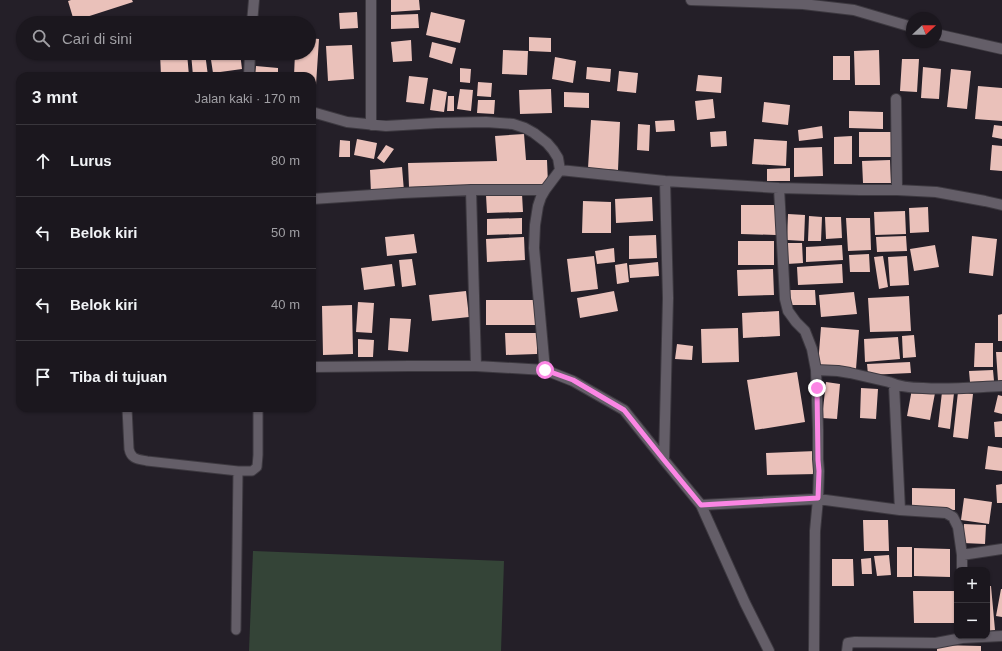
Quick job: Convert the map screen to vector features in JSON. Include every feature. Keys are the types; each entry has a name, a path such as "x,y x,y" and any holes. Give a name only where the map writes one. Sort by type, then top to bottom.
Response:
{"street":[{"path":"253,16 254,0"},
{"path":"371,125 372,0"},
{"path":"691,0 803,4 847,9 906,25"},
{"path":"942,35 1002,49"},
{"path":"249,72 250,60"},
{"path":"896,99 897,190"},
{"path":"316,113 347,122 386,126 486,122 513,124 534,133 547,143 558,158 560,170 545,190 538,206 535,225 534,248 545,370"},
{"path":"560,170 665,182 779,188 936,192 1002,205"},
{"path":"664,460 668,298 665,182"},
{"path":"779,188 785,299 788,311 805,331 812,349 816,370 819,471 815,531 814,651"},
{"path":"316,199 471,190 545,190"},
{"path":"471,190 476,366"},
{"path":"316,367 476,366 545,370 573,380 624,410 701,505 745,603 769,651"},
{"path":"816,370 850,373 910,388 941,390 1002,386"},
{"path":"894,385 900,510"},
{"path":"701,505 818,498 900,510 946,513 953,517 958,527 962,567"},
{"path":"962,555 1002,549"},
{"path":"990,636 1002,636"},
{"path":"846,651 848,643 855,642 935,647 957,639"}],"lane":[{"path":"127,412 130,455 136,459 238,471 252,471 257,467 258,412"},
{"path":"236,630 238,471"}],"green space":[{"path":"253,551 504,561 501,651 249,651"}],"building":[{"path":"132,0 133,2 90,16 72,16 68,1"},
{"path":"391,0 419,0 420,10 391,12"},
{"path":"357,12 358,28 340,29 339,13"},
{"path":"431,12 465,20 460,43 426,35"},
{"path":"418,14 419,28 391,29 391,15"},
{"path":"529,37 551,38 551,52 529,51"},
{"path":"316,39 319,39 316,85 316,72 294,72 295,60 316,60"},
{"path":"411,40 412,61 393,62 391,42"},
{"path":"432,42 456,48 452,64 429,57"},
{"path":"352,45 354,79 328,81 326,46"},
{"path":"503,50 528,51 527,75 502,74"},
{"path":"879,50 880,85 855,85 854,51"},
{"path":"833,56 850,56 850,80 833,80"},
{"path":"555,57 576,61 573,83 552,79"},
{"path":"902,59 919,59 917,92 900,91"},
{"path":"160,60 188,60 189,72 161,72"},
{"path":"192,60 206,60 207,72 193,72"},
{"path":"211,60 241,60 242,69 213,72"},
{"path":"256,66 278,68 278,72 255,72"},
{"path":"587,67 611,69 610,82 586,79"},
{"path":"923,67 941,69 939,99 921,98"},
{"path":"460,68 471,69 470,83 460,82"},
{"path":"951,69 971,71 967,109 947,107"},
{"path":"619,71 638,73 636,93 617,91"},
{"path":"698,75 722,77 721,93 696,91"},
{"path":"409,76 428,78 424,104 406,102"},
{"path":"478,82 492,83 491,97 477,96"},
{"path":"978,86 1002,88 1002,121 975,119"},
{"path":"433,89 447,92 444,112 430,110"},
{"path":"460,89 473,90 471,111 457,109"},
{"path":"551,89 552,113 520,114 519,90"},
{"path":"564,92 589,93 589,108 564,107"},
{"path":"448,96 454,96 454,111 447,111"},
{"path":"713,99 715,118 697,120 695,101"},
{"path":"478,100 495,100 494,114 477,113"},
{"path":"764,102 790,105 788,125 762,122"},
{"path":"849,111 883,112 883,129 849,128"},
{"path":"591,120 620,122 618,170 588,168"},
{"path":"674,120 675,131 656,132 655,121"},
{"path":"638,124 650,125 649,151 637,150"},
{"path":"994,125 1002,126 1002,139 992,137"},
{"path":"822,126 823,138 799,141 798,130"},
{"path":"726,131 727,146 711,147 710,132"},
{"path":"859,132 895,132 894,157 859,157"},
{"path":"524,134 526,160 547,160 548,184 409,187 408,163 497,161 495,136"},
{"path":"852,136 852,164 834,164 834,137"},
{"path":"357,139 377,143 374,159 354,155"},
{"path":"754,139 787,141 786,166 752,164"},
{"path":"340,140 350,141 350,157 339,157"},
{"path":"386,145 394,149 384,163 377,158"},
{"path":"992,145 1002,146 1002,171 990,170"},
{"path":"822,147 823,176 794,177 794,148"},
{"path":"890,160 891,183 863,183 862,161"},
{"path":"402,167 404,191 371,193 370,170"},
{"path":"790,168 790,181 767,181 767,169"},
{"path":"522,194 523,212 487,213 486,195"},
{"path":"652,197 653,221 616,223 615,199"},
{"path":"583,201 611,202 611,233 582,233"},
{"path":"741,205 776,205 776,235 741,234"},
{"path":"928,207 929,232 910,233 909,208"},
{"path":"905,211 906,234 875,235 874,212"},
{"path":"788,214 805,215 804,241 787,240"},
{"path":"809,216 822,217 821,241 808,241"},
{"path":"825,217 841,217 842,238 826,239"},
{"path":"522,218 522,234 487,235 487,219"},
{"path":"846,218 870,218 871,250 848,251"},
{"path":"414,234 417,253 387,256 385,237"},
{"path":"656,235 657,258 629,259 629,236"},
{"path":"906,236 907,251 877,252 876,237"},
{"path":"972,236 997,239 993,276 969,273"},
{"path":"524,237 525,260 487,262 486,239"},
{"path":"738,241 774,241 774,265 738,265"},
{"path":"786,243 802,243 803,263 787,264"},
{"path":"842,245 843,260 806,262 806,247"},
{"path":"935,245 939,267 914,271 910,249"},
{"path":"614,248 615,262 597,264 595,251"},
{"path":"869,254 870,272 850,272 849,255"},
{"path":"594,256 598,289 571,292 567,259"},
{"path":"883,256 888,287 879,289 874,257"},
{"path":"907,256 909,285 890,286 888,257"},
{"path":"412,259 416,285 402,287 399,260"},
{"path":"658,262 659,276 630,278 629,265"},
{"path":"627,263 629,282 617,284 615,265"},
{"path":"392,264 395,286 364,290 361,268"},
{"path":"842,264 843,283 798,285 797,267"},
{"path":"773,269 774,295 738,296 737,270"},
{"path":"790,290 815,290 816,305 790,305"},
{"path":"466,291 469,317 432,321 429,295"},
{"path":"614,291 618,311 580,318 577,298"},
{"path":"854,292 857,314 821,317 819,295"},
{"path":"909,296 911,331 870,332 868,298"},
{"path":"486,300 536,300 536,325 486,325"},
{"path":"358,302 374,303 372,333 356,332"},
{"path":"352,305 353,354 323,355 322,306"},
{"path":"779,311 780,336 743,338 742,313"},
{"path":"1002,314 1002,341 998,341 998,315"},
{"path":"390,318 411,319 408,352 388,350"},
{"path":"821,327 859,330 856,369 818,365"},
{"path":"738,328 739,362 702,363 701,329"},
{"path":"505,333 537,333 537,354 506,355"},
{"path":"914,335 916,357 903,358 902,336"},
{"path":"898,337 900,359 865,362 864,339"},
{"path":"358,339 374,340 373,357 358,357"},
{"path":"975,343 993,343 993,367 974,367"},
{"path":"677,344 693,346 692,360 675,359"},
{"path":"996,352 1002,352 1002,380 998,381"},
{"path":"910,362 911,373 868,375 867,364"},
{"path":"993,370 994,381 970,382 969,371"},
{"path":"797,372 805,422 755,430 747,380"},
{"path":"826,382 840,384 837,419 822,418"},
{"path":"861,388 878,389 876,419 860,418"},
{"path":"912,389 935,393 930,420 907,416"},
{"path":"942,392 954,393 950,429 938,427"},
{"path":"958,392 973,394 968,439 953,437"},
{"path":"998,395 1002,396 1002,414 994,412"},
{"path":"1002,421 1002,437 995,437 994,422"},
{"path":"988,446 1002,448 1002,471 985,469"},
{"path":"816,451 817,474 767,475 766,453"},
{"path":"1002,484 1002,503 997,503 996,485"},
{"path":"912,488 955,489 955,510 912,509"},
{"path":"964,498 992,502 989,524 961,520"},
{"path":"863,520 888,520 889,551 864,551"},
{"path":"964,524 986,525 985,544 963,543"},
{"path":"897,547 912,547 912,577 897,577"},
{"path":"914,548 950,549 950,577 914,576"},
{"path":"889,555 891,575 877,576 874,556"},
{"path":"871,558 872,574 862,574 861,559"},
{"path":"832,559 853,559 854,586 832,586"},
{"path":"990,586 991,586 995,630 990,631"},
{"path":"1002,589 1002,617 996,616"},
{"path":"913,591 954,591 954,623 914,623"},
{"path":"937,645 981,646 981,651 937,651"}],"route":[{"path":"545,370 573,380 624,410 701,505 818,498 819,471 817,388"}]}
